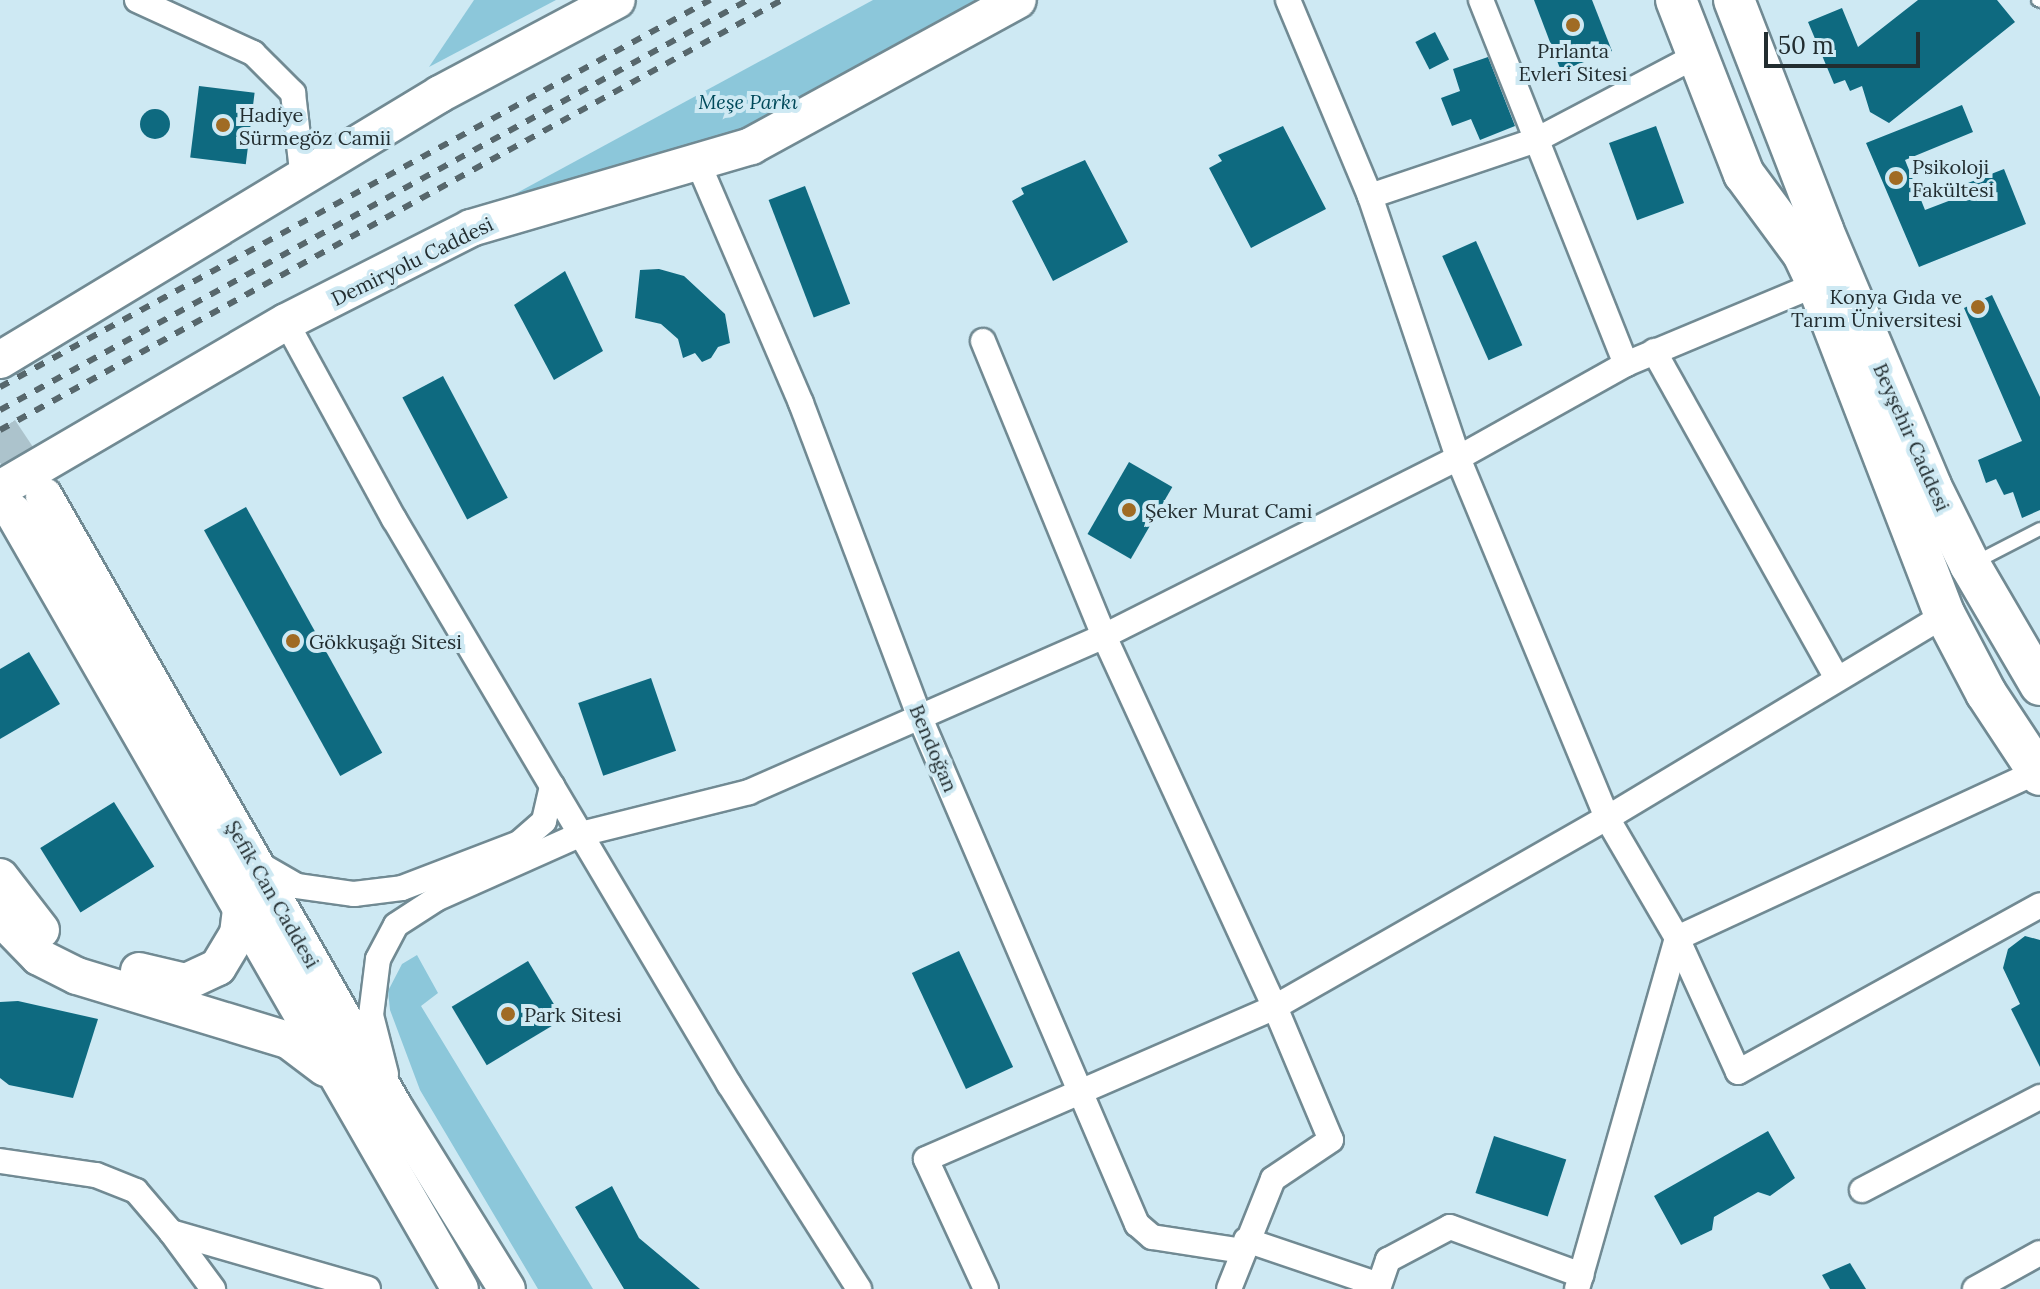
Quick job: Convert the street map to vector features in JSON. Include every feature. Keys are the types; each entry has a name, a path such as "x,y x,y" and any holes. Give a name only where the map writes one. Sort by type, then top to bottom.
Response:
{"main road":[{"path":"0,359 440,94 617,0"},
{"name":"Demiryolu Caddesi","path":"19,499 286,322 471,228 584,191 699,165 751,146 1018,0"},
{"path":"1676,0 1744,174 1810,269"},
{"path":"1704,0 1945,615 2038,774"},
{"name":"Beyşehir Caddesi","path":"1734,0 1813,205 1970,565 2040,685"},
{"path":"1765,0 1812,139 1818,185 1813,205"},
{"name":"Şefik Can Caddesi","path":"19,499 255,862 394,1107 507,1289"},
{"name":"Şefik Can Caddesi","path":"19,499 341,1085 460,1289"},
{"path":"0,877 27,918 56,943 186,982 218,967 238,934 242,902"},
{"path":"0,917 39,957 77,976 288,1040 311,1053 341,1085"}],"street":[{"path":"137,0 253,53 293,93 303,179"},
{"path":"1288,0 1370,196 1458,458 1607,818 1677,938 1738,1072 2040,905"},
{"path":"1481,0 1626,364"},
{"path":"1370,196 1536,140 1696,56"},
{"name":"Bendoğan","path":"699,165 801,403 920,718 1084,1091 1137,1224 1152,1237 1244,1245 1378,1287"},
{"path":"394,1107 371,1015 378,959 396,925 436,899 581,834 749,792 1104,636 1458,458 1626,364 1810,269"},
{"path":"286,322 394,519 552,786 729,1084 859,1289"},
{"path":"983,341 1104,636 1275,1007 1331,1140 1273,1179 1244,1245 1229,1289"},
{"path":"1654,351 1837,678"},
{"path":"986,1289 926,1159 1275,1007 1607,818 1945,615"},
{"path":"1378,1287 1388,1260 1450,1227 1579,1282 1677,938 2038,774"},
{"path":"545,851 561,829 552,786"},
{"path":"255,862 297,886 354,894 402,888 519,843 544,821 552,786"},
{"path":"1862,1190 2040,1097"},
{"path":"0,1161 96,1175 136,1191 213,1289"},
{"path":"171,1232 368,1289"},
{"path":"1975,1289 2040,1253"}],"lane":[{"path":"1970,565 2040,529"}],"green space":[{"path":"474,0 556,0 429,67"},
{"name":"Meşe Parkı","path":"873,0 983,0 754,131 504,200"},
{"path":"417,955 438,993 421,1006 593,1289 538,1289 420,1090 390,1010 388,991 402,964"}],"building":[{"name":"Pırlanta Evleri Sitesi","path":"1534,0 1592,0 1612,51 1561,71"},
{"path":"1918,0 1997,0 2015,22 1889,123 1870,112 1862,86 1850,91 1845,80 1834,84 1808,22 1842,8 1858,47"},
{"path":"1435,32 1449,60 1429,70 1415,42"},
{"path":"1488,57 1515,126 1480,140 1471,119 1452,126 1441,98 1460,91 1453,69"},
{"name":"Hadiye Sürmegöz Camii","path":"199,86 255,93 246,164 190,157"},
{"name":"Psikoloji Fakültesi","path":"1962,105 1973,132 1905,160 1925,210 1959,197 1955,188 2004,169 2026,224 1919,267 1866,143"},
{"path":"155,109 165,114 170,124 165,134 155,139 145,134 140,124 145,114"},
{"path":"1283,126 1326,209 1251,248 1209,168 1222,161 1218,155"},
{"path":"1656,126 1684,203 1637,220 1609,143"},
{"path":"1085,160 1128,242 1053,281 1012,201 1024,194 1021,188"},
{"path":"805,186 850,304 814,318 769,200"},
{"path":"1476,241 1522,345 1489,360 1442,256"},
{"path":"659,269 684,276 725,314 730,343 718,347 711,358 702,362 695,353 683,358 678,339 661,324 635,318 640,270"},
{"path":"565,271 603,351 554,380 514,305"},
{"path":"1992,295 2040,397 2040,510 2022,518 2013,492 2004,495 1996,479 1986,483 1978,460 2022,441 1964,308"},
{"path":"443,376 508,498 467,519 402,398"},
{"name":"Şeker Murat Cami","path":"1129,462 1172,487 1131,559 1088,534"},
{"name":"Gökkuşağı Sitesi","path":"246,507 382,753 340,776 204,530"},
{"path":"29,652 60,704 0,739 0,669"},
{"path":"651,678 676,751 603,776 578,703"},
{"path":"114,802 154,866 80,913 40,848"},
{"path":"2025,936 2040,940 2040,1067 2011,1009 2020,1004 2003,968 2008,949"},
{"path":"959,951 1013,1067 966,1089 912,973"},
{"name":"Park Sitesi","path":"528,961 563,1019 487,1065 452,1007"},
{"path":"18,1001 98,1019 73,1098 9,1085 0,1078 0,1002"},
{"path":"1768,1131 1795,1178 1770,1196 1758,1192 1714,1217 1712,1230 1681,1245 1654,1196"},
{"path":"1494,1136 1566,1159 1548,1217 1475,1193"},
{"path":"612,1186 639,1238 700,1289 624,1289 575,1207"},
{"path":"1850,1263 1866,1289 1830,1289 1822,1275"}],"tunnel":[{"path":"0,430 44,496"}],"railway":[{"path":"0,387 710,0"},
{"path":"0,410 748,0"},
{"path":"0,430 782,0"}],"place":[{"name":"Pırlanta Evleri Sitesi","path":"1573,25"},
{"name":"Hadiye Sürmegöz Camii","path":"223,125"},
{"name":"Psikoloji Fakültesi","path":"1896,178"},
{"name":"Konya Gıda ve Tarım Üniversitesi","path":"1978,307"},
{"name":"Şeker Murat Cami","path":"1129,510"},
{"name":"Gökkuşağı Sitesi","path":"293,641"},
{"name":"Park Sitesi","path":"508,1014"}]}
